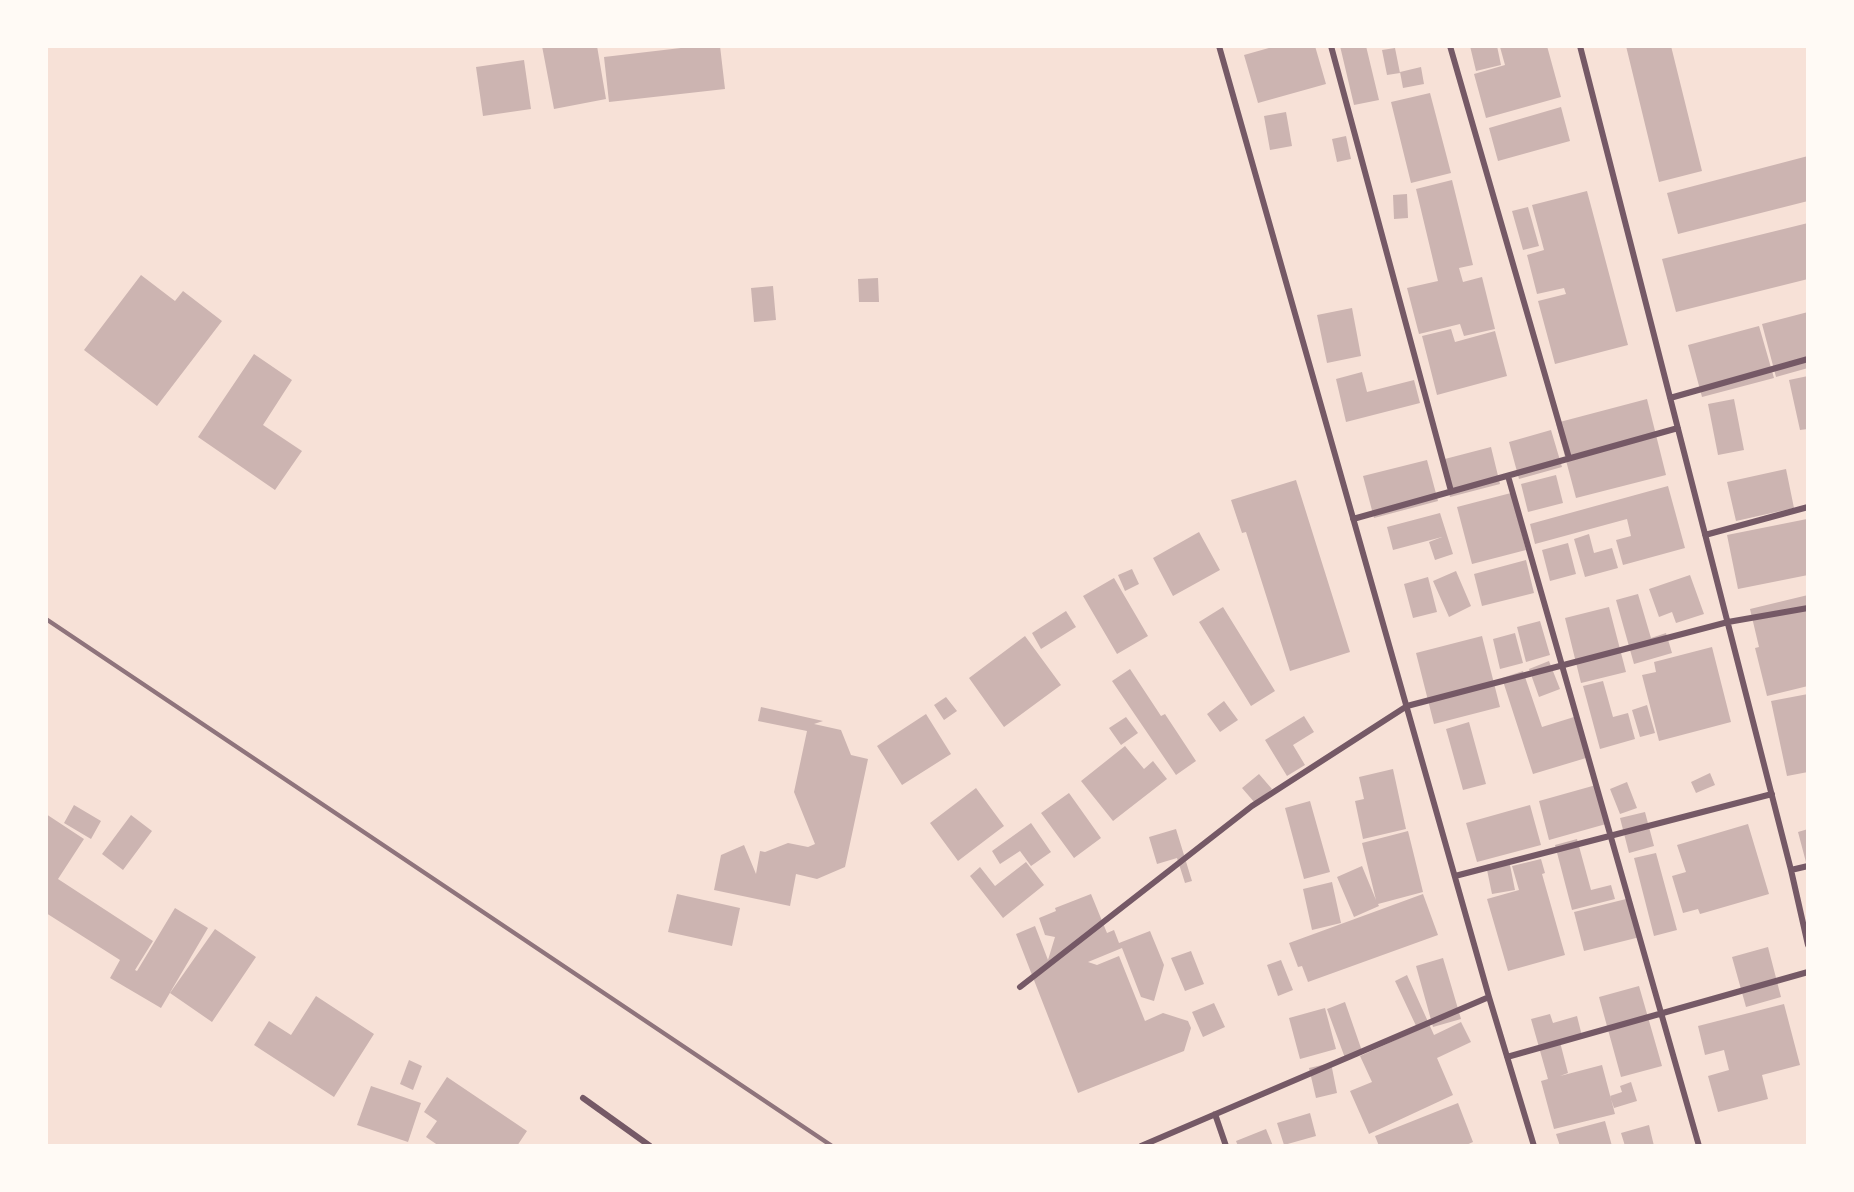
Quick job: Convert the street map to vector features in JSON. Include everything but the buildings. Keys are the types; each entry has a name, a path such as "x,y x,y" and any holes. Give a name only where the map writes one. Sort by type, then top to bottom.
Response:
{"street":[{"path":"1220,46 1489,997 1534,1146"},
{"path":"1330,46 1451,491"},
{"path":"1450,46 1569,458"},
{"path":"1580,46 1772,794 1808,945"},
{"path":"1670,398 1808,359"},
{"path":"1353,519 1678,428"},
{"path":"1508,476 1699,1146"},
{"path":"1705,535 1808,507"},
{"path":"1020,987 1252,806 1407,706 1728,622 1808,608"},
{"path":"1455,876 1772,794"},
{"path":"1791,870 1808,866"},
{"path":"1507,1057 1808,972"},
{"path":"1141,1146 1489,997"},
{"path":"583,1098 650,1146"},
{"path":"1215,1114 1226,1146"}],"railway":[{"path":"46,619 832,1146"}]}
